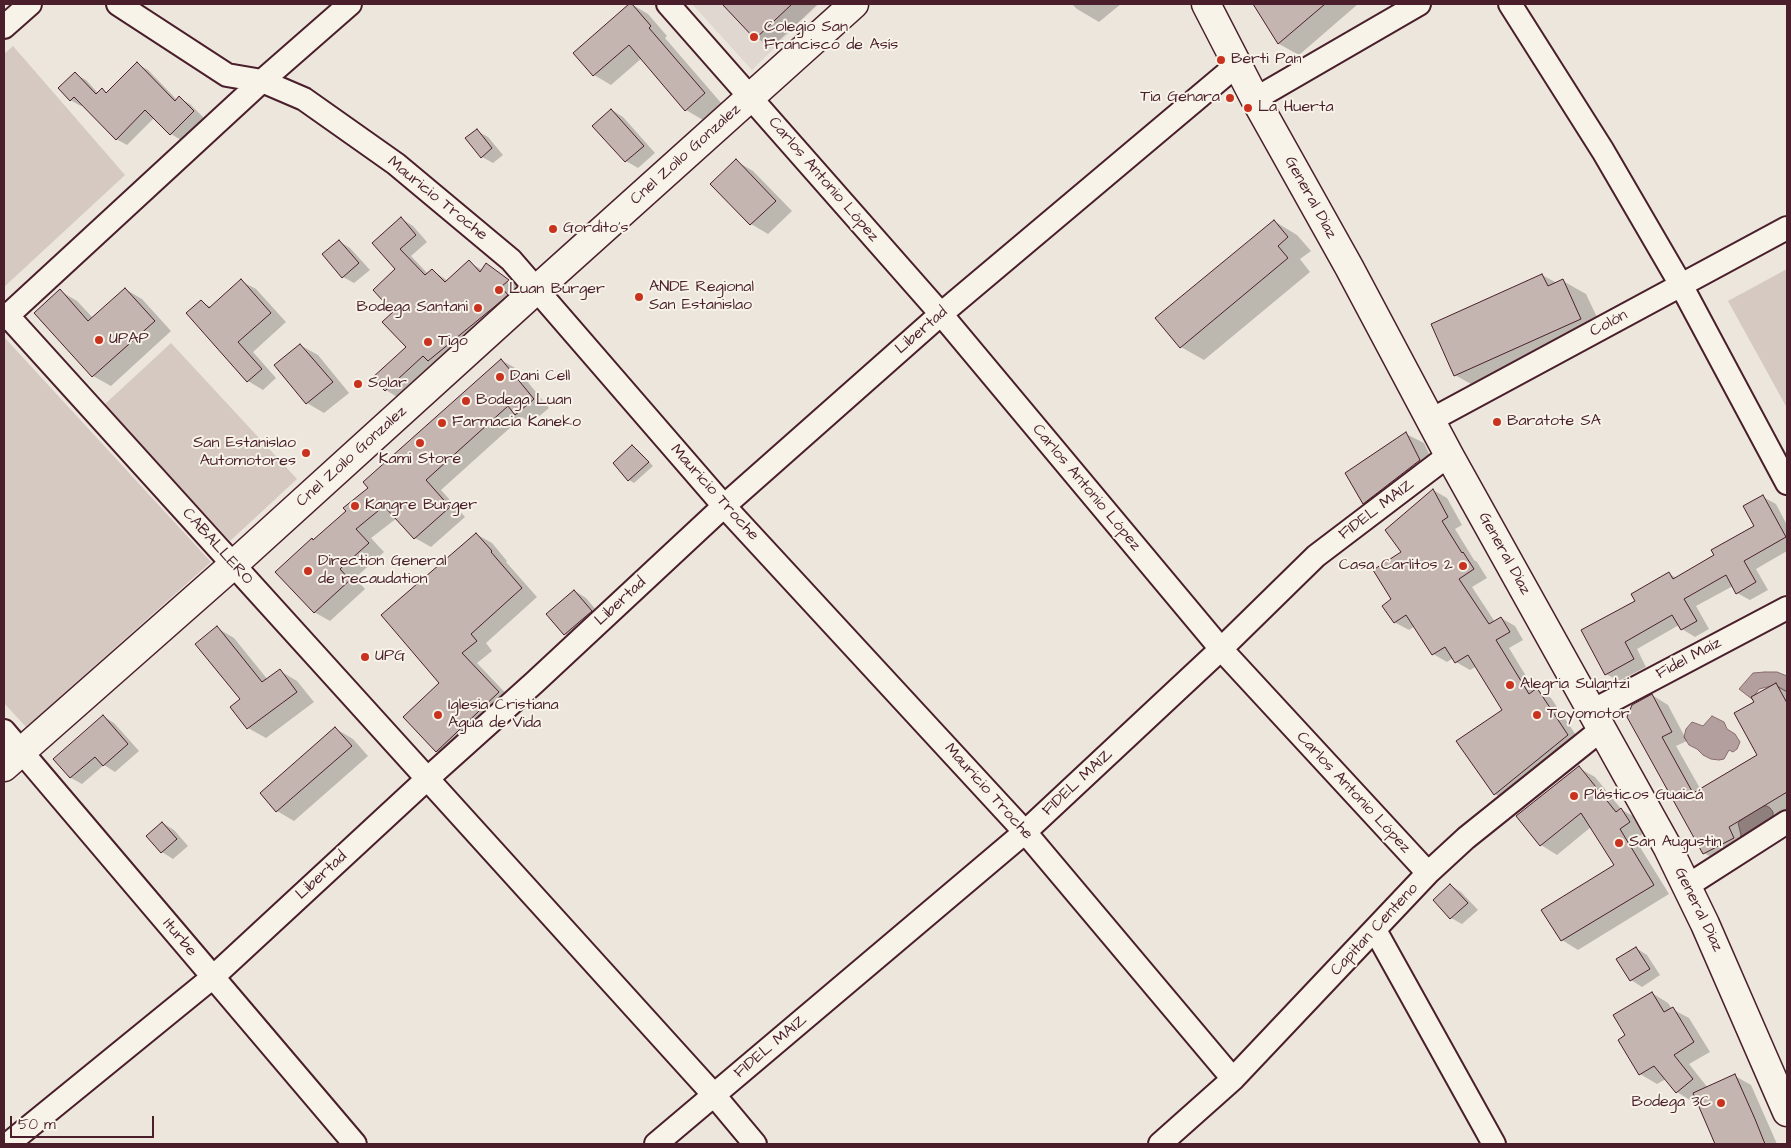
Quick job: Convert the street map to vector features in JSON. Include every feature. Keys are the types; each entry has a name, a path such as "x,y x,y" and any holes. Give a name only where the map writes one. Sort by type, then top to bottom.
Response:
{"main road":[{"name":"Cnel Zoilo Gonzalez","path":"13,759 232,565 854,4"},
{"name":"General Diaz","path":"1206,4 1255,99 1349,267 1449,455 1668,848 1744,1009 1787,1112"}],"street":[{"path":"4,27 30,4"},
{"name":"Mauricio Troche","path":"118,4 227,75 262,81 304,99 396,164 511,260 724,506 1025,832 1234,1079"},
{"path":"6,317 262,81 350,4"},
{"name":"Carlos Antonio López","path":"668,4 941,314 1221,649 1428,873"},
{"path":"1255,99 1419,4"},
{"path":"1510,4 1603,151 1681,285 1787,483"},
{"name":"Libertad","path":"8,1144 213,977 724,506 941,314 1238,64"},
{"name":"Colón","path":"1431,420 1787,228"},
{"name":"CABALLERO","path":"6,317 714,1095 755,1144"},
{"name":"FIDEL MAIZ","path":"656,1144 1025,832 1221,649 1316,556 1449,455"},
{"name":"Fidel Maíz","path":"1597,720 1787,608"},
{"name":"Capitan Centeno","path":"1160,1144 1234,1079 1428,873 1597,720"},
{"name":"Iturbe","path":"4,731 13,759 213,977 354,1144"},
{"path":"1687,886 1787,822"},
{"path":"1375,930 1494,1144"}],"shaded area":[{"name":"Colegio San Francisco de Asís","path":"692,4 819,4 752,70"},
{"path":"13,46 125,175 4,287 4,54"},
{"path":"1787,269 1787,408 1728,301"},
{"path":"4,337 211,562 26,727 4,703"},
{"path":"171,343 297,479 230,541 104,405"},
{"path":"1777,672 1787,676 1787,692 1775,685 1759,689 1752,699 1739,689 1753,673"},
{"path":"1712,716 1724,722 1727,729 1735,734 1740,742 1737,749 1733,752 1729,750 1724,759 1711,759 1703,755 1689,745 1684,737 1686,729 1692,722 1703,726"},
{"path":"1758,806 1770,808 1773,812 1773,820 1740,839 1738,823"}],"building":[{"path":"629,4 632,4 651,26 649,28 705,93 685,111 629,45 593,76 573,53"},
{"path":"722,4 792,4 755,39"},
{"path":"1253,4 1325,4 1278,44"},
{"path":"137,62 175,101 179,96 194,111 170,135 145,110 116,140 74,97 70,101 58,88 75,72 96,94 102,88 106,93"},
{"path":"611,109 644,146 625,162 592,126"},
{"path":"477,129 492,148 481,158 465,138"},
{"path":"736,159 776,201 750,225 710,184"},
{"path":"401,217 416,235 400,249 425,275 432,269 445,282 469,260 480,272 486,263 509,280 501,287 508,295 428,361 423,356 385,391 372,378 406,347 382,322 393,312 373,290 395,269 372,243"},
{"path":"1274,220 1288,237 1278,246 1288,258 1180,348 1155,318"},
{"path":"339,240 359,263 342,278 322,254"},
{"path":"1542,274 1548,286 1563,279 1581,319 1454,376 1431,324"},
{"path":"241,279 271,313 238,342 262,369 247,382 186,313 201,300 209,308"},
{"path":"125,288 155,321 92,377 34,313 60,289 88,321"},
{"path":"300,344 333,382 306,404 274,365"},
{"path":"501,359 534,399 515,415 508,406 426,480 450,507 414,539 384,506 356,529 369,543 340,569 350,580 314,613 275,572 312,538 313,540 346,511 343,508 368,488 363,482"},
{"path":"1406,432 1420,460 1363,504 1345,473"},
{"path":"632,445 649,462 628,481 613,463"},
{"path":"1433,489 1448,517 1442,521 1474,569 1459,579 1489,624 1501,617 1510,632 1496,640 1529,694 1537,688 1568,735 1494,795 1456,741 1502,710 1468,655 1455,663 1445,647 1432,655 1406,615 1394,623 1382,606 1391,599 1373,570 1401,552 1385,530"},
{"path":"1763,495 1786,537 1744,561 1756,582 1736,594 1726,575 1684,599 1697,621 1681,630 1672,615 1625,642 1634,659 1605,675 1581,630 1635,601 1631,594 1669,572 1673,579 1714,555 1711,550 1754,526 1743,506"},
{"path":"476,533 522,588 471,634 477,641 462,653 499,692 436,752 403,717 439,683 381,615"},
{"path":"574,590 592,611 564,635 546,614"},
{"path":"217,626 262,682 280,669 297,692 247,729 230,707 240,699 195,644"},
{"path":"1776,683 1787,703 1787,792 1729,827 1734,838 1703,854 1627,717 1632,705 1652,694 1672,732 1662,737 1693,793 1757,755 1734,713 1754,702 1751,697"},
{"path":"103,715 128,744 103,766 95,757 70,778 53,759"},
{"path":"335,727 352,746 276,812 260,793"},
{"path":"1579,766 1616,812 1621,808 1630,822 1620,829 1654,885 1561,941 1541,910 1614,865 1581,813 1540,846 1516,816"},
{"path":"162,822 177,839 161,853 146,836"},
{"path":"1450,884 1468,903 1450,919 1433,900"},
{"path":"1636,947 1650,969 1630,981 1616,959"},
{"path":"1652,992 1664,1012 1673,1007 1694,1042 1674,1055 1693,1079 1676,1093 1654,1066 1639,1075 1618,1040 1625,1035 1613,1015"},
{"path":"1735,1074 1765,1144 1715,1144 1693,1093"}],"place":[{"name":"Colegio San Francisco de Asís","path":"754,37"},
{"name":"Berti Pan","path":"1221,60"},
{"name":"Tia Genara","path":"1230,98"},
{"name":"La Huerta","path":"1248,108"},
{"name":"Gordito's","path":"553,229"},
{"name":"Luan Burger","path":"499,290"},
{"name":"ANDE Regional San Estanislao","path":"639,297"},
{"name":"Bodega Santani","path":"478,308"},
{"name":"UPAP","path":"99,340"},
{"name":"Tigo","path":"428,342"},
{"name":"Dani Cell","path":"500,377"},
{"name":"Solar","path":"358,384"},
{"name":"Bodega Luan","path":"466,401"},
{"name":"Baratote SA","path":"1497,422"},
{"name":"Farmacia Kaneko","path":"442,423"},
{"name":"Kami Store","path":"420,443"},
{"name":"San Estanislao Automotores","path":"306,453"},
{"name":"Kangre Burger","path":"355,506"},
{"name":"Casa Carlitos 2","path":"1463,566"},
{"name":"Direction General de recaudation","path":"308,571"},
{"name":"UPG","path":"365,657"},
{"name":"Alegria Sulantzi","path":"1510,685"},
{"name":"Iglesia Cristiana Agua de Vida","path":"438,715"},
{"name":"Toyomotor","path":"1537,715"},
{"name":"Plásticos Guaicá","path":"1574,796"},
{"name":"San Augustin","path":"1619,843"},
{"name":"Bodega 3C","path":"1721,1103"}]}
